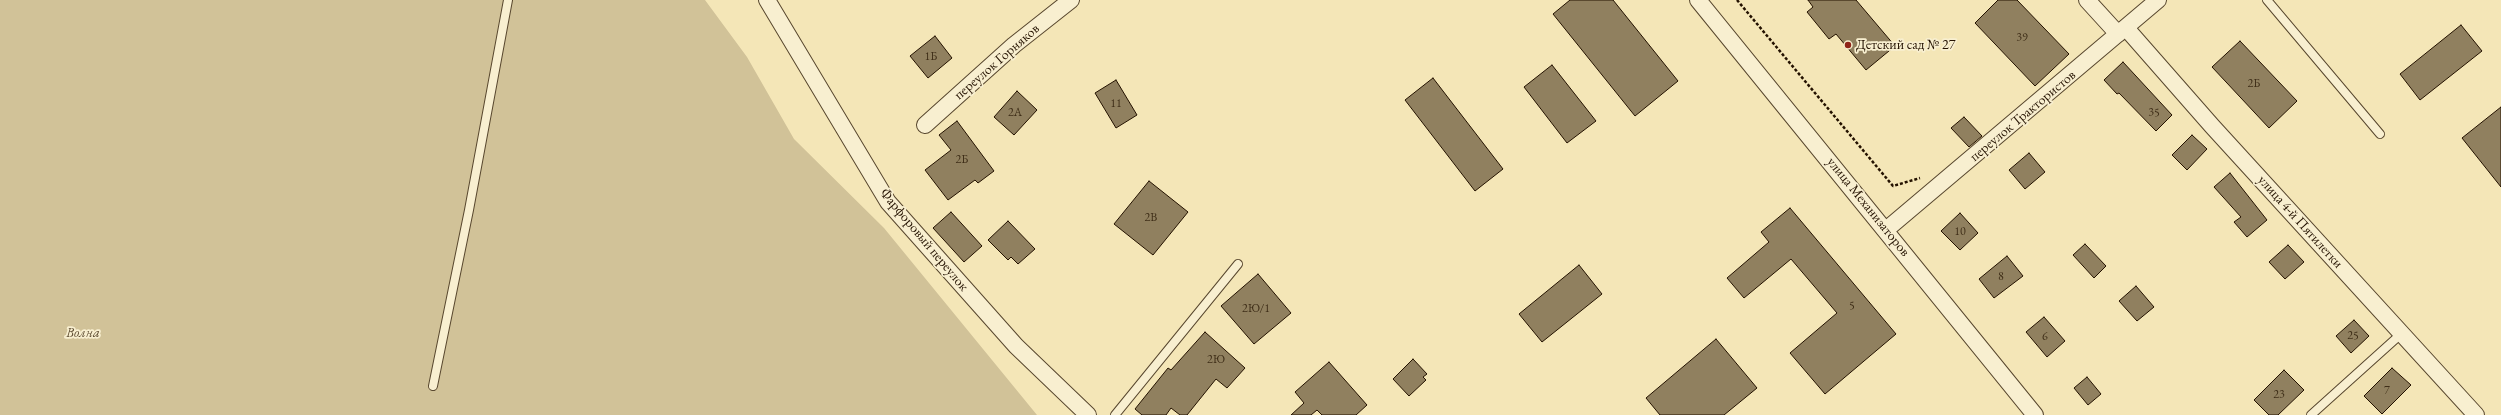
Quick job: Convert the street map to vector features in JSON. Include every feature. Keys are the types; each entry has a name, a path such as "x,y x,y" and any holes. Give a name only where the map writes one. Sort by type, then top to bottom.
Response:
{"street":[{"name":"Фарфоровый переулок","path":"767,0 888,202 1016,346 1088,415"},
{"name":"переулок Горняков","path":"925,125 1014,45 1071,0"},
{"name":"улица Механизаторов","path":"1698,0 1887,229 2036,415"},
{"name":"улица 4-й Пятилетки","path":"2087,0 2122,31 2476,415"},
{"name":"переулок Трактористов","path":"1887,229 2158,0"}],"lane":[{"path":"433,386 469,210 508,0"},
{"path":"2267,0 2380,134"},
{"path":"1115,415 1238,264"},
{"path":"2311,415 2401,334"}],"path":[{"path":"1737,0 1894,186 1922,178"}],"green space":[{"name":"Волна","path":"0,0 705,0 747,57 794,139 884,228 1037,415 0,415"}],"building":[{"path":"1570,0 1613,0 1678,81 1635,116 1553,14"},
{"path":"1808,0 1856,0 1895,46 1866,70 1836,34 1829,39 1807,12 1813,7"},
{"path":"1998,0 2017,0 2069,54 2035,86 1975,23"},
{"path":"2461,25 2482,51 2420,100 2400,74"},
{"path":"935,36 952,58 928,78 910,56"},
{"path":"2240,41 2297,101 2269,128 2212,67"},
{"path":"2123,62 2172,115 2156,131 2119,93 2117,94 2104,80"},
{"path":"1552,65 1596,121 1567,143 1524,87"},
{"path":"1433,78 1503,169 1475,191 1405,100"},
{"path":"1116,80 1137,115 1116,128 1095,93"},
{"path":"1017,91 1037,110 1014,135 994,117"},
{"path":"2501,107 2501,187 2462,138"},
{"path":"1964,117 1982,136 1969,147 1951,128"},
{"path":"957,121 994,171 978,183 975,180 948,200 925,170 951,150 939,135"},
{"path":"2192,135 2207,149 2187,170 2172,155"},
{"path":"2029,153 2045,172 2025,189 2009,170"},
{"path":"2230,173 2267,220 2247,237 2234,222 2241,217 2214,187"},
{"path":"1149,181 1188,212 1153,255 1114,224"},
{"path":"1790,208 1896,334 1825,394 1790,353 1837,313 1791,259 1744,298 1727,278 1769,242 1761,232"},
{"path":"951,212 982,246 964,262 933,228"},
{"path":"1960,213 1978,233 1960,250 1941,231"},
{"path":"1008,221 1035,249 1018,264 1011,257 1008,260 988,240"},
{"path":"2085,244 2106,266 2094,278 2073,255"},
{"path":"2288,245 2304,262 2285,279 2269,262"},
{"path":"2007,256 2023,276 1994,298 1979,279"},
{"path":"1579,265 1602,294 1542,342 1519,314"},
{"path":"1258,274 1291,313 1254,344 1221,306"},
{"path":"2136,286 2154,307 2137,321 2119,301"},
{"path":"2044,317 2065,341 2047,357 2026,332"},
{"path":"2354,320 2369,336 2351,353 2336,336"},
{"path":"1205,332 1245,368 1227,388 1216,379 1187,415 1180,415 1171,408 1166,415 1142,415 1135,409 1168,368 1171,370"},
{"path":"1716,339 1757,388 1724,415 1660,415 1646,398"},
{"path":"1413,359 1427,374 1423,377 1426,380 1409,396 1393,379"},
{"path":"1329,362 1367,405 1356,415 1322,415 1317,410 1311,415 1291,415 1304,403 1295,392"},
{"path":"2392,368 2411,385 2382,414 2364,396"},
{"path":"2284,370 2304,390 2278,415 2269,415 2254,400"},
{"path":"2087,377 2101,394 2088,405 2074,388"}],"place":[{"name":"Детский сад № 27","path":"1848,45"}]}
